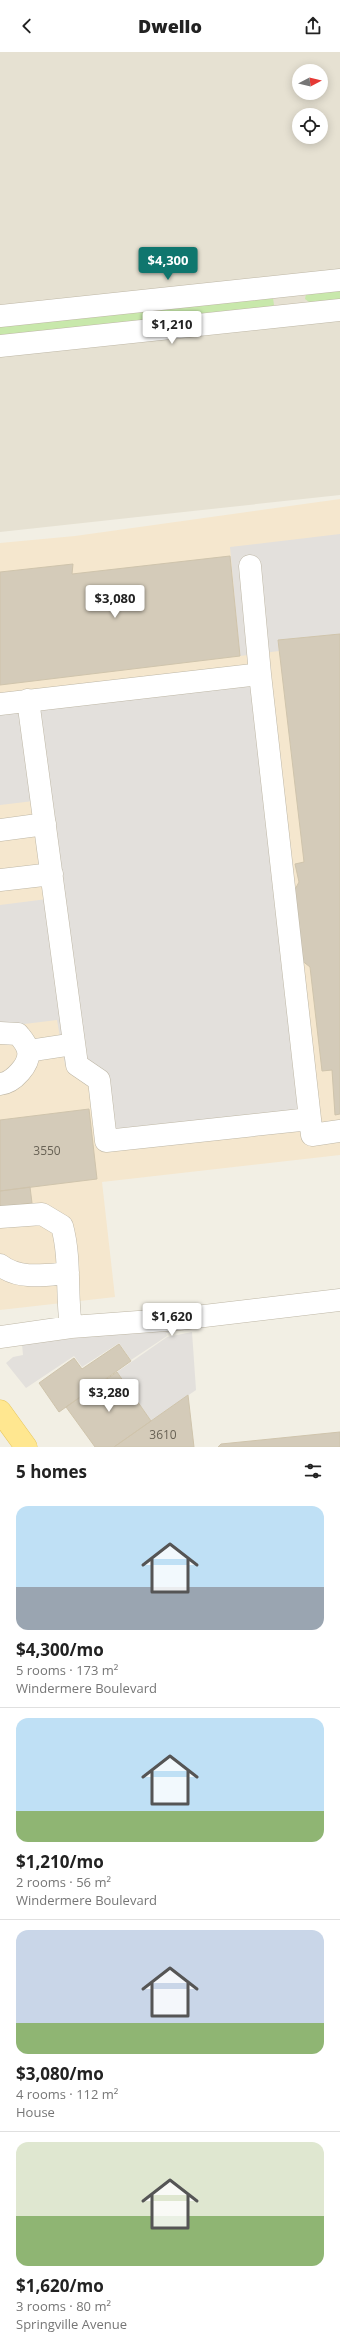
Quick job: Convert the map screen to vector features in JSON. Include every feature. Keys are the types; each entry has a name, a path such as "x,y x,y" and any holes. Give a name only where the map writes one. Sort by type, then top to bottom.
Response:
{"main road":[{"path":"0,1411 26,1447"}],"street":[{"path":"0,316 340,280"},
{"path":"286,285 289,315"},
{"path":"0,346 340,310"},
{"path":"250,566 260,674 312,1135 340,1131"},
{"path":"0,704 260,674"},
{"path":"28,700 77,1065 99,1080 106,1141 310,1118"},
{"path":"0,830 45,824"},
{"path":"0,880 52,874"},
{"path":"0,1034 18,1034 24,1041 28,1051 28,1058 19,1073 12,1080 0,1084"},
{"path":"28,1051 74,1044"},
{"path":"0,1217 42,1214 48,1216 62,1226 68,1273 68,1307 70,1327"},
{"path":"0,1265 9,1272 24,1275 68,1273"},
{"path":"0,1337 70,1327 179,1319 340,1300"}],"shaded area":[{"path":"0,52 340,52 340,495 0,532"},
{"path":"340,499 340,1155 102,1182 115,1297 0,1310 0,543 75,536"},
{"path":"340,534 340,634 278,640 279,651 240,656 230,547"},
{"path":"260,674 310,1119 106,1141 91,1075 65,1065 57,1020 0,1027 0,905 55,898 42,800 0,805 0,703"},
{"path":"169,1328 170,1333 166,1333 167,1336 131,1360 119,1343 82,1367 74,1356 26,1388 6,1363 13,1357 23,1355 22,1344"},
{"path":"192,1332 196,1390 151,1421 117,1372 167,1337"}],"green space":[{"path":"340,288 340,301 312,304 305,299 306,294"},
{"path":"273,298 274,305 270,308 0,336 0,323"}],"building":[{"path":"230,556 240,656 0,685 0,572 73,564 72,574"},
{"path":"340,634 340,1114 335,1115 332,1070 322,1071 310,967 296,956 290,899 299,882 295,864 304,862 278,640"},
{"path":"89,1109 97,1179 0,1191 0,1120"},
{"path":"30,1187 32,1203 0,1207 0,1191"},
{"path":"119,1344 131,1361 59,1412 39,1383 74,1358 82,1369"},
{"path":"117,1372 151,1421 114,1447 95,1447 66,1407"},
{"path":"188,1395 194,1447 114,1447"},
{"path":"340,1432 340,1447 218,1447 221,1444"}]}
